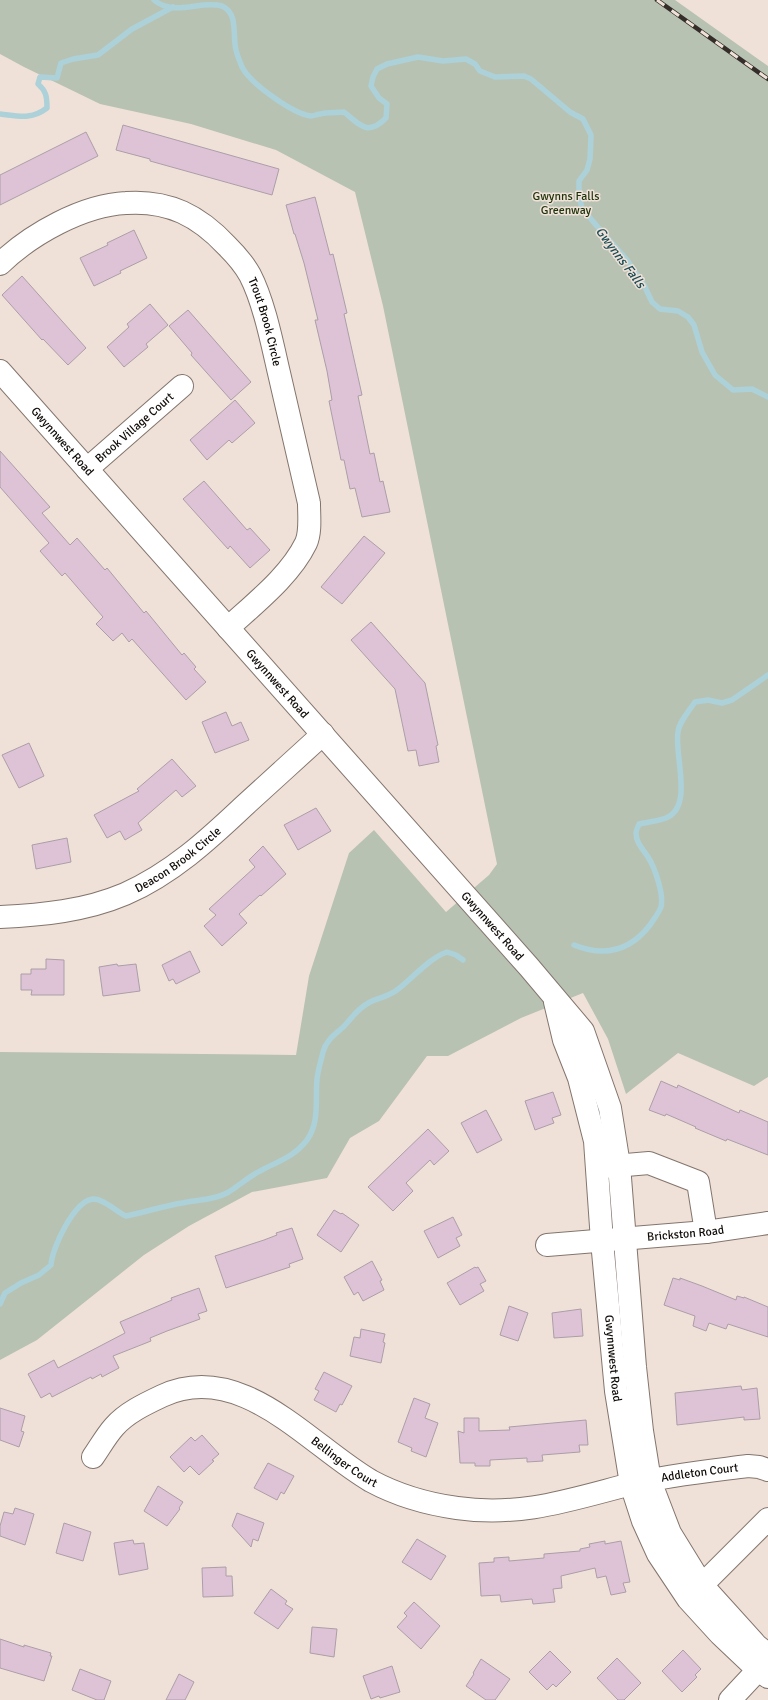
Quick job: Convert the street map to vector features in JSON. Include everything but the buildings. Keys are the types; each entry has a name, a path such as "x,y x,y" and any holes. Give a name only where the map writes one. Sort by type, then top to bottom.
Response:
{"street":[{"name":"Trout Brook Circle","path":"0,264 29,241 80,213 120,203 140,202 161,204 185,212 212,230 235,254 250,275 258,295 273,345 309,503 309,524 306,542 294,561 274,586 228,628"},
{"name":"Gwynnwest Road","path":"0,371 554,997 564,1040 579,1078 595,1141 608,1166 625,1239 635,1366 642,1431 640,1482 642,1521 658,1554 695,1592 720,1634 765,1664"},
{"name":"Brook Village Court","path":"87,469 182,386"},
{"name":"Deacon Brook Circle","path":"0,917 45,915 89,906 125,894 163,874 204,843 322,734"},
{"path":"608,1166 649,1163 698,1182 706,1232"},
{"name":"Gwynnwest Road","path":"608,1166 602,1241 616,1391 640,1482"},
{"name":"Brickston Road","path":"547,1245 706,1232 768,1222"},
{"name":"Bellinger Court","path":"93,1457 114,1427 135,1410 170,1392 207,1386 224,1389 258,1402 372,1481 412,1498 456,1508 487,1511 518,1510 551,1505 640,1482"},
{"name":"Addleton Court","path":"640,1482 675,1475 748,1466 768,1470"},
{"path":"695,1592 768,1519"},
{"path":"730,1700 765,1664"}],"green space":[{"name":"Gwynns Falls Greenway","path":"0,0 675,0 768,66 768,1077 754,1086 678,1053 626,1094 608,1039 583,993 521,1018 448,1056 427,1056 379,1121 350,1138 327,1178 252,1192 189,1226 144,1255 37,1340 0,1360 0,1052 296,1055 309,976 349,853 374,830 446,912 489,875 497,864 383,306 355,192 276,150 191,124 100,104 24,67 0,54"}],"waterway":[{"name":"Gwynns Falls","path":"154,0 162,5 179,8 205,5 222,6 231,14 233,19 237,54 242,67 247,74 263,89 283,104 303,114 311,116 344,112 360,125 369,128 374,127 386,118 387,104 379,98 371,86 377,69 387,64 418,57 443,61 466,59 475,64 480,71 495,77 524,76 531,79 570,112 583,119 591,135 590,159 587,170 579,181 579,196 582,208 627,260 644,285 652,302 660,309 678,311 688,317 694,325 702,352 715,375 733,390 752,389 768,397"},
{"path":"0,114 30,116 41,112 47,108 47,104 43,89 38,84 40,77 57,78 61,63 73,59 98,55 132,29 173,7"},
{"path":"574,945 596,951 616,949 634,941 650,925 661,907 661,895 653,868 648,857 638,843 636,832 639,824 666,818 674,812 679,803 681,780 677,742 680,724 695,702 708,700 722,703 732,700 768,675"},
{"path":"0,1304 5,1293 21,1283 39,1275 51,1265 55,1248 65,1226 72,1216 86,1202 93,1199 102,1201 126,1216 175,1204 211,1198 227,1193 257,1172 292,1154 307,1140 314,1126 318,1072 324,1048 330,1039 361,1008 370,1002 394,992 440,955 447,952 456,955 463,960"}],"railway":[{"path":"657,0 768,79"}]}
